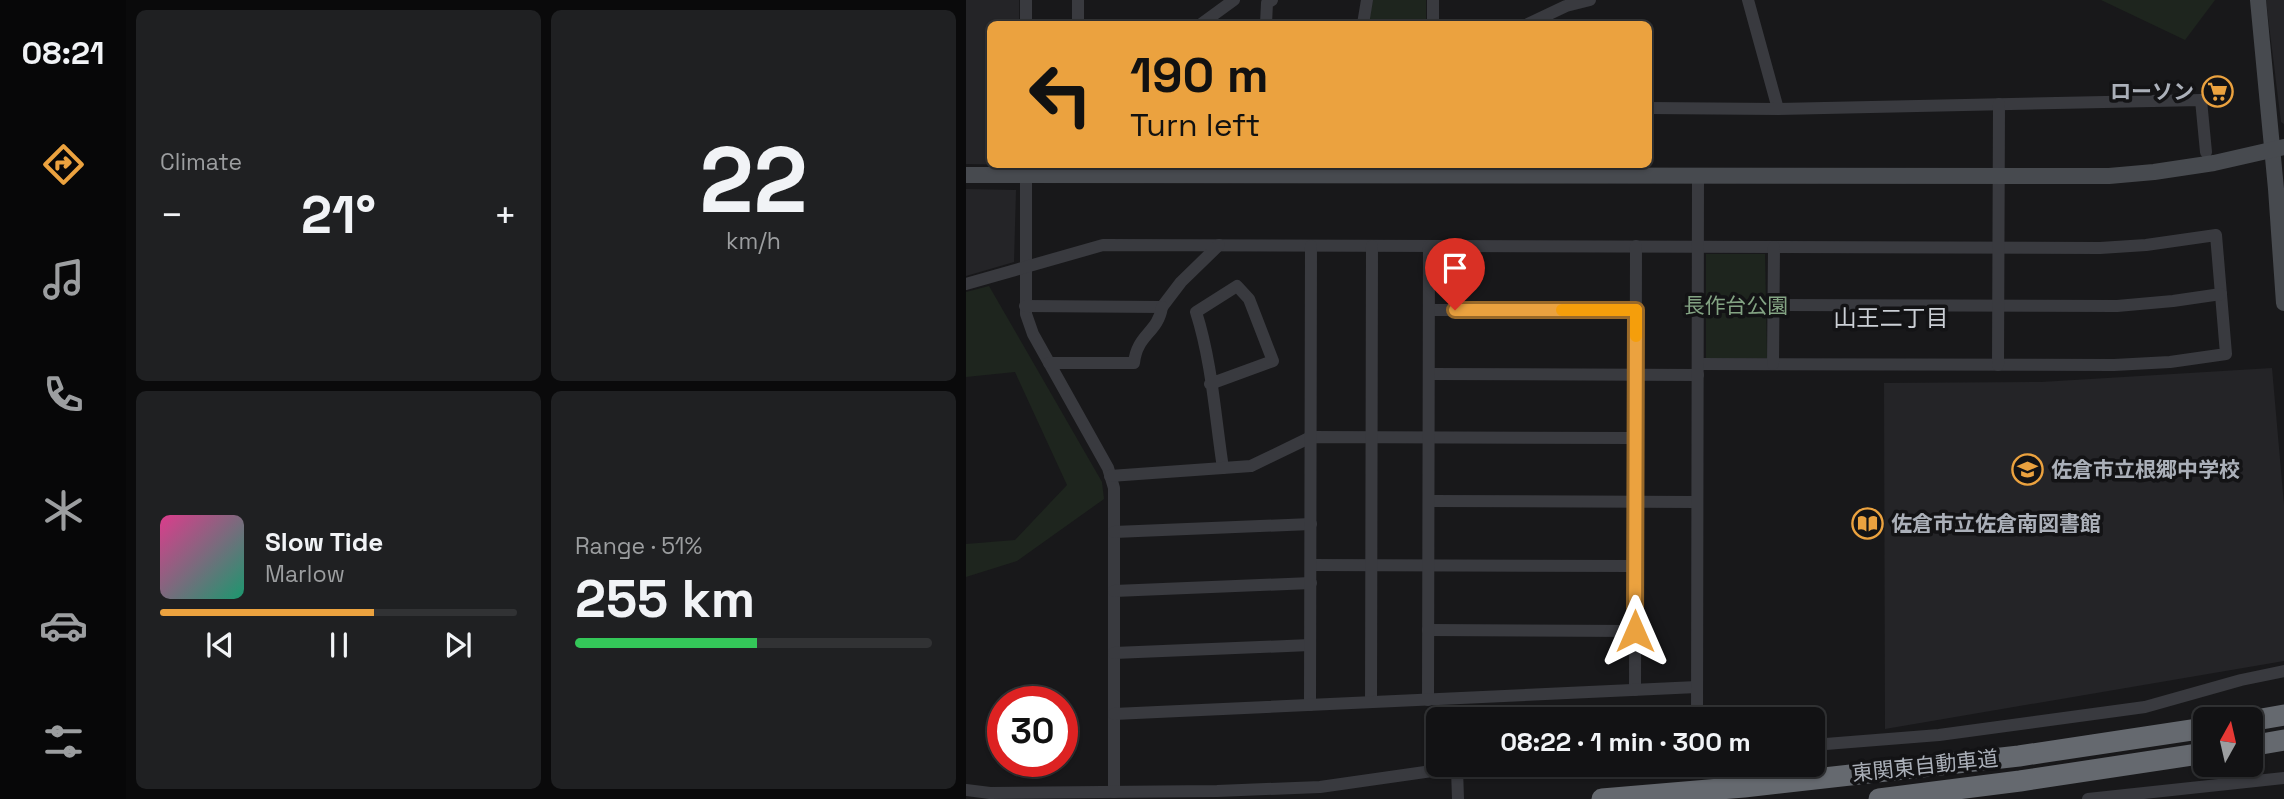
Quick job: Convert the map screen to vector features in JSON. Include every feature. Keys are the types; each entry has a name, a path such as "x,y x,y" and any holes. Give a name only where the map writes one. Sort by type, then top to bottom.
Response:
{"highway":[{"path":"2263,719 2284,715"},
{"name":"東関東自動車道","path":"1602,799 1744,787 2019,756 2193,731"},
{"path":"2263,744 2284,740"},
{"name":"東関東自動車道","path":"1879,799 2020,782 2193,755"}],"street":[{"path":"1026,21 1027,0"},
{"path":"1078,0 1078,21"},
{"path":"1205,21 1234,0"},
{"path":"1266,21 1267,3 1272,0"},
{"path":"1364,21 1367,0"},
{"path":"1433,0 1433,21"},
{"path":"1534,21 1566,6 1590,0"},
{"path":"1748,0 1778,109"},
{"path":"2258,0 2278,148 2284,292"},
{"path":"1652,108 1778,109 2201,100 2206,152"},
{"path":"1998,365 1999,104"},
{"path":"966,175 1026,170 1513,170 1698,176 2109,176 2214,163 2278,148"},
{"path":"1026,170 1025,306 1033,334 1108,468 1114,488 1114,792"},
{"path":"1697,707 1698,176"},
{"path":"966,284 1103,245 2100,248 2146,245 2216,235 2226,354 2170,362 2115,365 1773,364 1636,375 1429,374"},
{"path":"1049,363 1135,363 1136,348 1160,318 1162,307 1181,282 1220,245"},
{"path":"1310,705 1311,246"},
{"path":"1371,702 1372,246"},
{"path":"1428,700 1429,246"},
{"path":"1635,690 1636,246"},
{"path":"1773,364 1774,247"},
{"path":"1210,384 1273,361 1249,299 1237,286 1196,312 1203,335 1210,384 1223,468"},
{"path":"1774,305 2116,306 2221,294"},
{"path":"1025,306 1162,307"},
{"path":"1429,310 1636,310"},
{"path":"1110,476 1251,466 1311,437 1636,438"},
{"path":"1429,501 1697,502"},
{"path":"1114,532 1311,524"},
{"path":"1311,565 1635,566"},
{"path":"1114,591 1311,583"},
{"path":"1428,630 1635,631"},
{"path":"1114,653 1310,645"},
{"path":"1825,745 1939,735 2133,709 2284,671"},
{"path":"1114,714 1697,687"},
{"path":"966,790 990,793 1217,792 1320,787 1426,772"},
{"path":"1457,777 1458,799"},
{"path":"2088,799 2284,778"}],"shaded area":[{"path":"966,0 1019,0 1019,21 987,21 987,164 966,164"},
{"path":"2266,0 2284,0 2284,124 2281,122"},
{"path":"966,189 1016,190 1014,262 966,276"},
{"path":"2272,368 2284,505 2284,661 1885,729 1884,383 2041,382"}],"green space":[{"path":"1373,0 1426,0 1426,21 1369,21"},
{"path":"2101,0 2215,0 2185,40"},
{"name":"長作台公園","path":"1706,254 1765,254 1767,358 1706,358"},
{"path":"989,286 1102,482 1104,499 1017,561 966,577 966,544 1015,540 1067,485 1015,372 966,377 966,292"}],"slow traffic":[{"path":"1562,310 1636,310 1636,336"}],"place":[{"name":"ローソン","path":"2217,92"},
{"name":"佐倉市立根郷中学校","path":"2028,470"},
{"name":"佐倉市立佐倉南図書館","path":"1868,524"}],"district":[{"name":"山王二丁目","path":"1891,318"}],"route":[{"path":"1455,310 1636,310 1635,631"}]}
